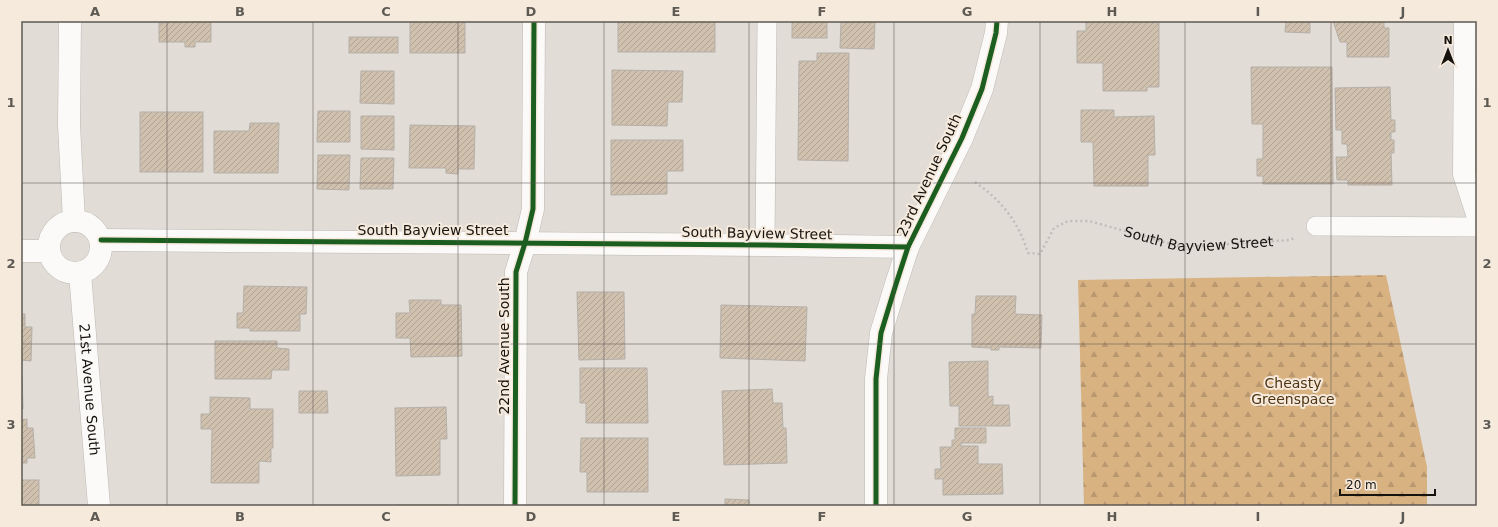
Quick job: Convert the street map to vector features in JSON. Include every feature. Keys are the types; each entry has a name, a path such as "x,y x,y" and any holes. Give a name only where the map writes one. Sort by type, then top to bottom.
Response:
{"street":[{"path":"70,21 69,125 74,221"},
{"name":"22nd Avenue South","path":"515,506 516,272 533,209 534,21"},
{"name":"23rd Avenue South","path":"876,506 876,379 881,333 908,248 962,138 982,89 996,34 997,21"},
{"path":"1465,21 1464,174 1477,214"},
{"path":"74,221 83,222 90,225 97,232 101,240 102,248 100,257 89,270 80,273 64,271 57,266 52,259 50,242 52,234 57,228 65,223 74,221"},
{"name":"South Bayview Street","path":"101,240 765,245 908,248"},
{"path":"21,251 50,251"},
{"name":"21st Avenue South","path":"80,273 100,506"}],"lane":[{"path":"765,245 766,21"},
{"path":"1316,226 1477,228"}],"green space":[{"name":"Cheasty Greenspace","path":"1386,275 1427,467 1427,506 1084,506 1078,280"}],"building":[{"path":"163,21 211,21 211,42 195,42 195,47 185,47 185,42 159,42 159,23 163,23"},
{"path":"410,21 465,21 465,53 410,53"},
{"path":"618,21 715,21 715,52 618,52"},
{"path":"792,21 827,21 827,38 792,38"},
{"path":"841,21 875,21 874,49 840,48"},
{"path":"1086,21 1159,21 1159,87 1147,87 1147,91 1103,91 1103,63 1077,63 1077,31 1086,31"},
{"path":"1286,21 1310,21 1310,33 1285,32"},
{"path":"1333,21 1384,21 1384,28 1389,28 1389,57 1347,57 1347,42 1340,42"},
{"path":"349,37 398,37 398,53 349,53"},
{"path":"817,53 849,53 848,161 798,160 799,61 817,61"},
{"path":"1251,67 1332,67 1333,184 1263,184 1263,176 1257,176 1257,159 1263,159 1263,124 1252,124"},
{"path":"612,70 683,71 682,102 668,102 667,126 612,125"},
{"path":"361,71 394,71 394,104 360,103"},
{"path":"1390,87 1391,120 1395,120 1395,132 1391,132 1391,140 1394,140 1394,153 1391,153 1392,185 1348,185 1348,180 1337,180 1336,157 1348,157 1347,144 1342,144 1342,130 1336,130 1335,88"},
{"path":"1081,110 1114,110 1114,117 1154,116 1155,155 1148,155 1148,186 1094,186 1093,142 1081,142"},
{"path":"318,111 350,111 350,142 317,142"},
{"path":"140,112 203,112 203,172 140,172"},
{"path":"361,116 394,116 394,150 361,149"},
{"path":"250,123 279,123 278,173 214,173 214,131 249,131"},
{"path":"410,125 475,126 474,169 458,169 458,174 446,173 446,168 409,168"},
{"path":"611,140 683,140 683,171 667,171 667,194 611,195"},
{"path":"318,155 350,155 349,190 317,189"},
{"path":"361,158 394,158 393,189 360,189"},
{"path":"244,286 307,287 306,314 300,314 300,331 250,331 250,328 237,328 237,313 243,313"},
{"path":"577,292 624,292 625,359 579,360"},
{"path":"976,296 1016,296 1015,314 1042,315 1041,348 999,347 999,350 991,350 991,348 972,347 972,314 975,314"},
{"path":"409,300 441,300 441,305 461,305 462,356 411,357 410,338 396,338 396,313 410,313"},
{"path":"721,305 807,307 805,361 720,358"},
{"path":"21,314 25,314 25,327 32,327 31,361 21,360"},
{"path":"215,341 277,341 277,348 289,349 289,370 272,370 271,379 215,379"},
{"path":"988,361 988,397 993,396 993,405 1009,405 1010,426 959,426 959,406 950,406 949,362"},
{"path":"580,368 647,368 648,423 586,423 586,403 580,403"},
{"path":"22,376 23,409 21,409"},
{"path":"772,389 773,403 782,403 783,428 786,428 787,463 724,465 722,391"},
{"path":"299,391 327,391 328,413 299,413"},
{"path":"210,397 250,398 250,409 273,409 273,448 271,448 271,462 259,461 259,483 211,483 212,429 201,429 201,414 210,414"},
{"path":"446,407 447,439 440,439 440,475 396,476 395,408"},
{"path":"27,419 27,428 33,428 35,458 27,458 27,463 21,463 21,420"},
{"path":"955,428 986,428 986,443 961,443 961,446 978,446 978,464 1002,464 1003,494 943,495 943,479 935,479 935,469 941,469 940,447 952,447 952,440 955,440"},
{"path":"581,438 648,438 648,492 587,492 587,472 580,472"},
{"path":"21,480 39,480 39,506 21,506"},
{"path":"725,499 749,500 749,506 725,506"},
{"path":"448,505 448,506 395,506"}],"cycle path":[{"path":"515,506 516,272 533,209 534,21"},
{"path":"876,506 876,379 881,333 908,247 962,138 982,89 996,33 997,21"},
{"path":"101,240 908,247"}]}
